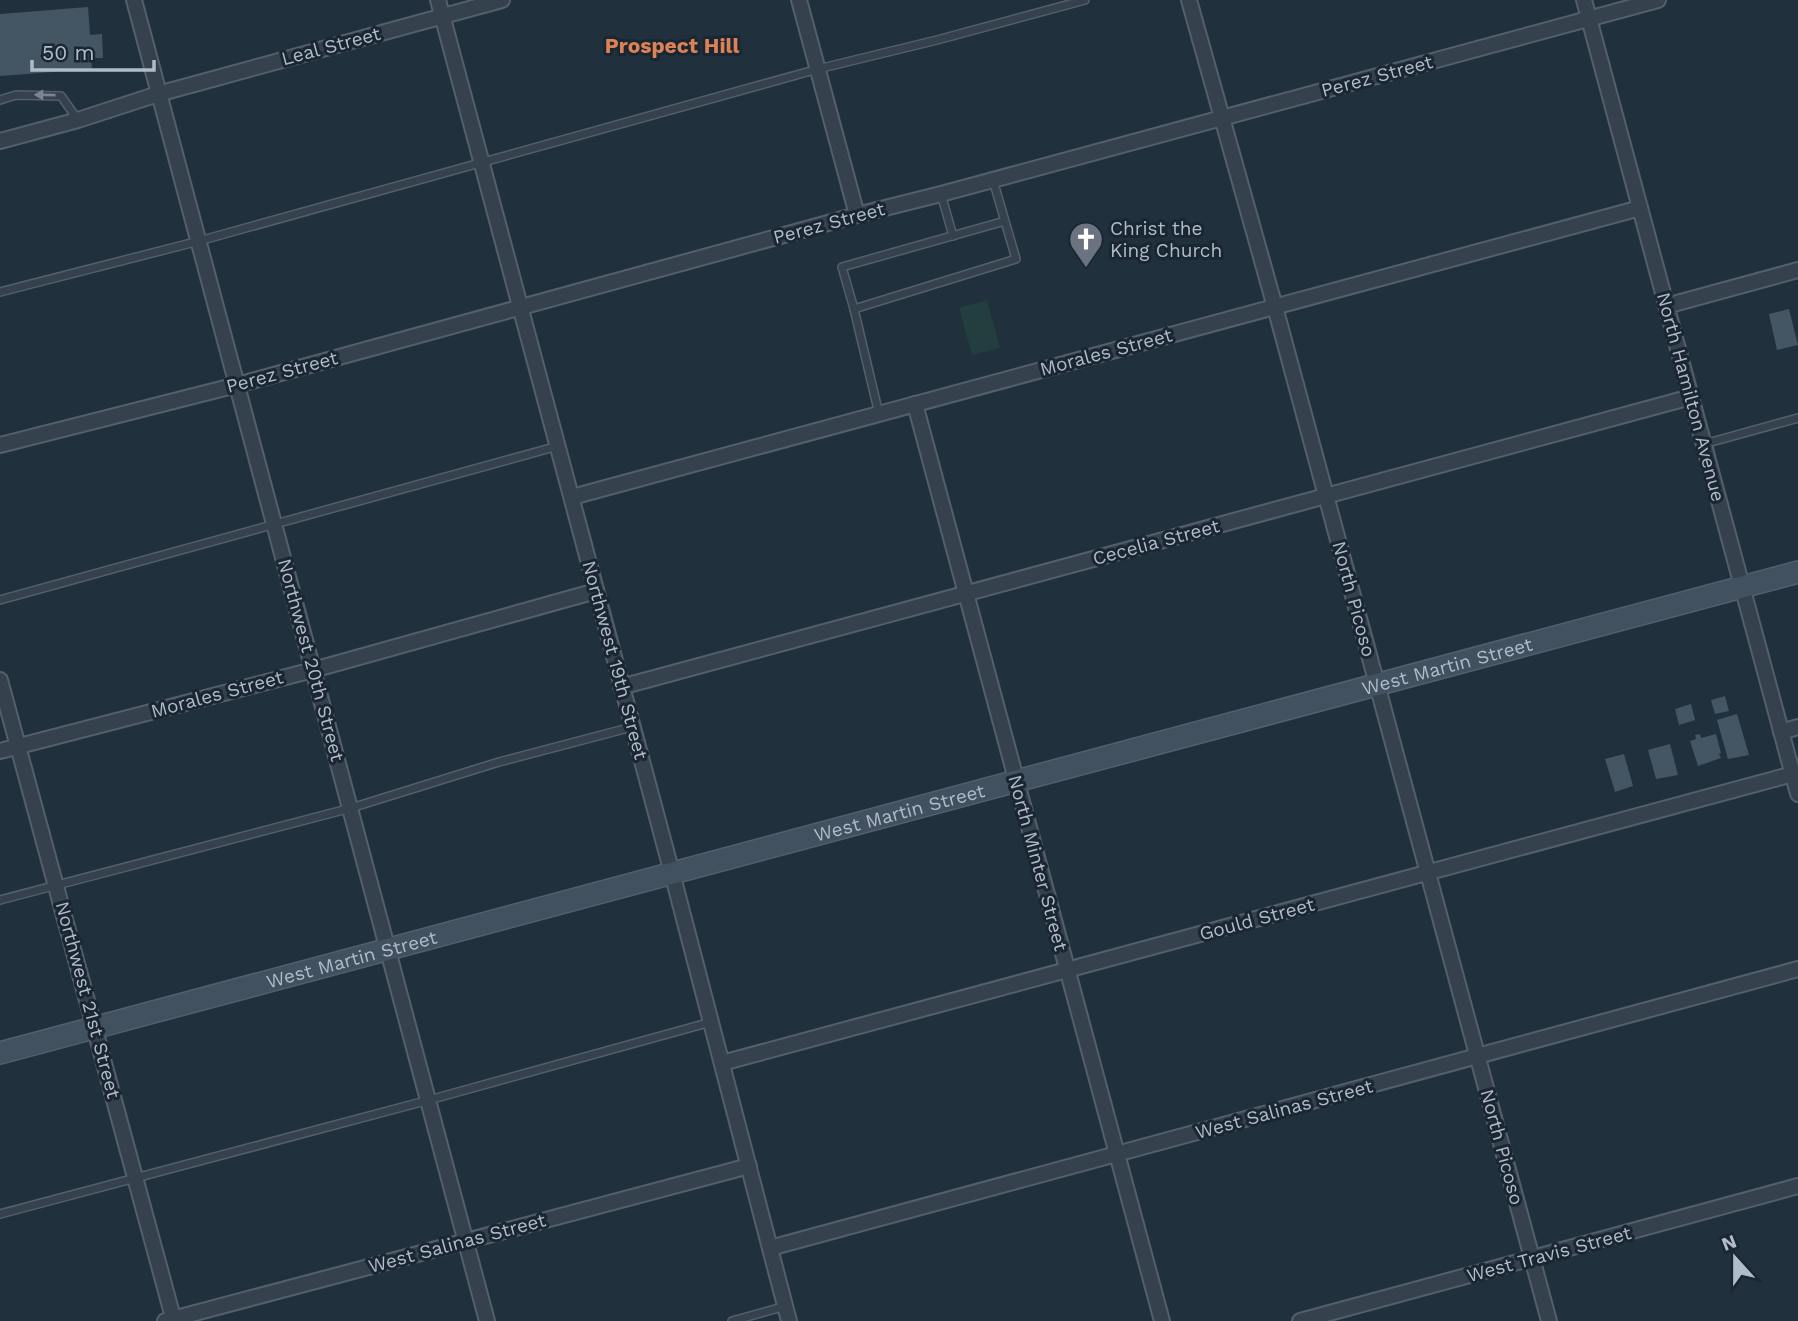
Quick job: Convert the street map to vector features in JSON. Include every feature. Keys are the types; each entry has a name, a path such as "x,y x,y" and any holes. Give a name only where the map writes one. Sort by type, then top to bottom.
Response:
{"main road":[{"name":"West Martin Street","path":"0,1054 1798,572"}],"street":[{"name":"Northwest 20th Street","path":"134,0 488,1321"},
{"name":"Northwest 19th Street","path":"438,0 673,873 787,1314"},
{"name":"Leal Street","path":"0,141 78,120 158,94 502,0"},
{"path":"799,0 857,215"},
{"name":"North Picoso","path":"1189,0 1275,307 1549,1321"},
{"name":"North Hamilton Avenue","path":"1584,0 1798,794"},
{"name":"Perez Street","path":"0,445 237,385 519,306 1658,0"},
{"name":"Morales Street","path":"572,497 1640,208"},
{"path":"1666,306 1798,270"},
{"name":"Cecelia Street","path":"621,687 1691,397"},
{"name":"North Minter Street","path":"915,404 1162,1321"},
{"name":"Morales Street","path":"0,751 313,670 596,591"},
{"name":"Northwest 21st Street","path":"0,680 96,1028 171,1320"},
{"path":"1781,732 1798,727"},
{"name":"Gould Street","path":"722,1063 1793,774"},
{"name":"West Salinas Street","path":"770,1248 1798,969"},
{"name":"West Salinas Street","path":"171,1320 749,1166"},
{"name":"West Travis Street","path":"1300,1321 1798,1186"}],"lane":[{"path":"0,292 199,241 818,69 912,47 1085,0"},
{"path":"0,100 16,95 61,96 78,120"},
{"path":"854,309 1016,259 993,180"},
{"path":"940,194 953,236"},
{"path":"878,414 842,267 1005,221"},
{"path":"1704,444 1798,418"},
{"path":"0,600 558,446"},
{"path":"0,901 351,808 499,762 632,727"},
{"path":"0,1213 429,1100 711,1022"},
{"path":"732,1321 787,1314"}],"green space":[{"path":"987,300 1000,348 972,355 959,308"}],"building":[{"path":"88,7 90,35 102,34 103,58 91,58 92,69 0,76 0,14"},
{"path":"1789,309 1798,345 1777,350 1769,314"},
{"path":"1725,696 1729,711 1715,714 1711,700"},
{"path":"1691,704 1695,720 1679,725 1675,709"},
{"path":"1737,714 1749,755 1728,759 1717,720"},
{"path":"1700,734 1701,738 1716,734 1721,758 1698,766 1690,741"},
{"path":"1670,744 1678,775 1656,779 1648,750"},
{"path":"1624,754 1633,786 1615,792 1605,759"}],"place":[{"name":"Christ the King Church","path":"1086,269"}],"district":[{"name":"Prospect Hill","path":"672,45"}]}
